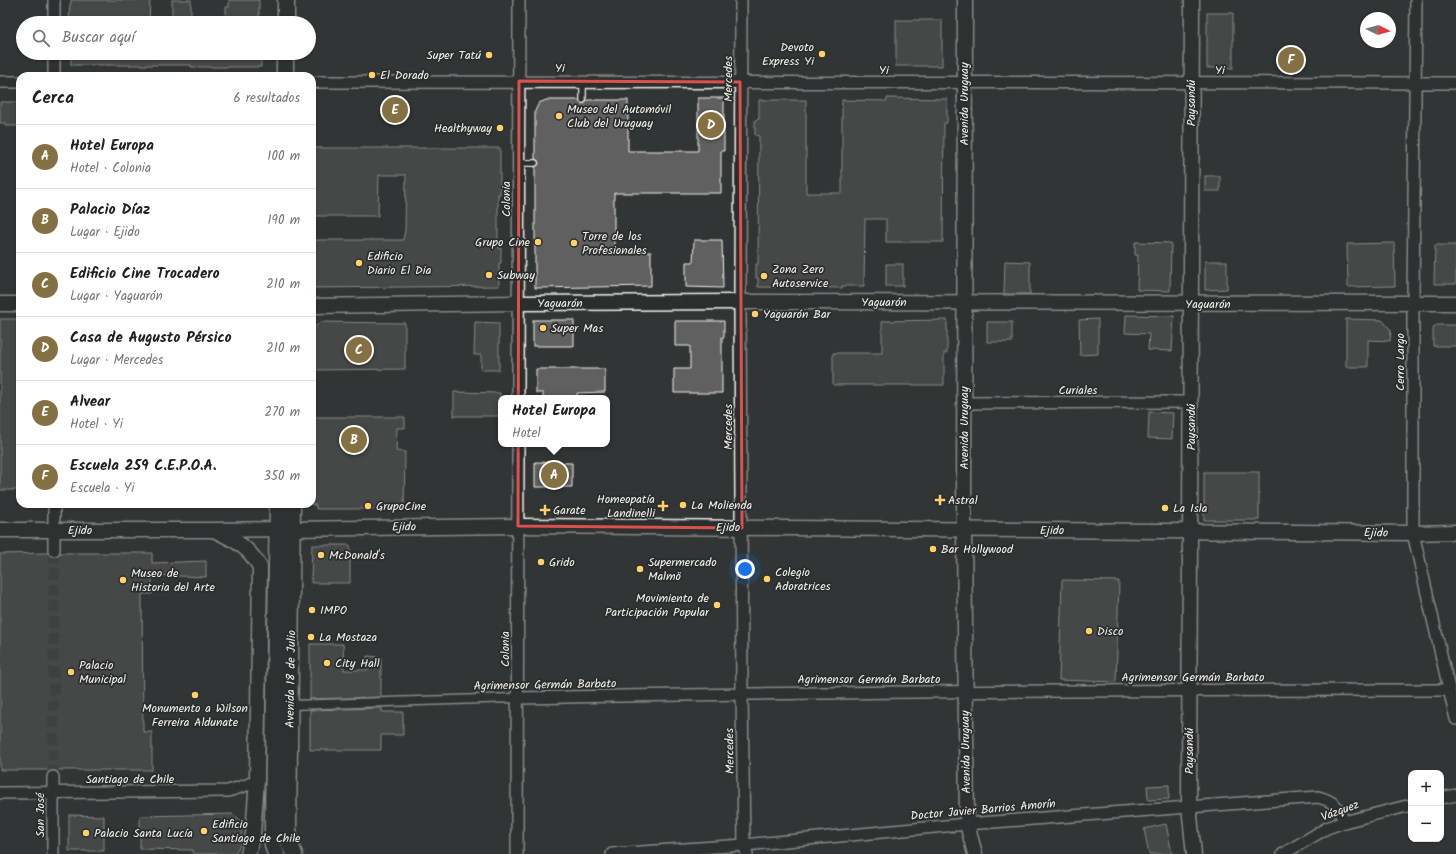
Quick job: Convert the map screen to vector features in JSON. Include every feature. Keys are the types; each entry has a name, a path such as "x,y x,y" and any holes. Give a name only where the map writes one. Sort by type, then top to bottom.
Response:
{"main road":[{"path":"286,0 286,16"},
{"path":"285,72 286,60"},
{"name":"Avenida 18 de Julio","path":"279,508 285,528 290,705 288,829 290,845 294,854"},
{"name":"Avenida 18 de Julio","path":"276,854 274,845 273,819 277,605 285,528 291,508"}],"street":[{"path":"54,0 54,16"},
{"name":"Colonia","path":"518,395 519,0"},
{"name":"Mercedes","path":"741,0 740,302 742,693 746,849"},
{"name":"Avenida Uruguay","path":"965,0 964,530 966,824 975,854"},
{"name":"Paysandú","path":"1192,0 1189,807 1194,854"},
{"name":"Cerro Largo","path":"1416,0 1413,303 1413,533 1456,719"},
{"path":"54,60 54,72"},
{"path":"0,82 16,82"},
{"name":"Yi","path":"316,82 1456,83"},
{"name":"Yaguarón","path":"316,306 740,302 1192,304 1456,303"},
{"path":"0,304 16,304"},
{"name":"Curiales","path":"964,403 1191,402"},
{"name":"Colonia","path":"517,854 518,447"},
{"path":"54,508 54,550"},
{"name":"Ejido","path":"0,530 213,530 518,526 1413,533 1456,532"},
{"name":"Avenida 18 de Julio","path":"213,530 243,545 250,552 268,580 277,605"},
{"path":"248,854 253,834 257,780 260,567"},
{"path":"259,635 277,605"},
{"name":"Agrimensor Germán Barbato","path":"290,705 742,693 1449,690"},
{"name":"San José","path":"53,777 53,854"},
{"name":"Santiago de Chile","path":"0,793 228,791 257,780"},
{"path":"1444,797 1456,795"},
{"name":"Doctor Javier Barrios Amorín","path":"612,854 746,849 966,824 1318,797 1328,799 1334,804 1340,810 1344,822"},
{"name":"Vázquez","path":"1283,854 1327,828 1344,822 1408,806"}],"lane":[{"path":"582,100 583,82"},
{"path":"519,164 535,163"}],"highlighted area":[{"path":"519,81 740,82 742,528 518,526"}],"building":[{"path":"71,0 150,0 149,16 69,16"},
{"path":"172,0 191,0 191,16 172,16"},
{"path":"229,0 259,0 259,16 226,16 226,7 229,7"},
{"path":"1207,13 1233,13 1233,68 1207,68"},
{"path":"896,20 942,20 942,66 896,66"},
{"path":"71,60 261,60 261,67 191,67 191,65 71,65"},
{"path":"698,98 724,98 724,151 721,151 721,193 614,193 614,252 651,252 651,286 535,288 535,167 539,163 535,159 535,111 539,103 546,100 579,100 583,104 587,100 628,100 628,151 698,151"},
{"path":"887,98 947,99 947,123 944,123 943,242 886,242 886,219 865,219 864,286 842,286 842,288 758,287 758,278 756,278 756,264 758,264 759,136 755,135 755,120 759,119 759,100 806,100 806,193 842,193 842,100 887,101"},
{"path":"0,102 16,102 16,126 5,126 6,123 0,123"},
{"path":"316,148 500,148 498,240 499,248 501,248 501,263 499,263 499,286 316,288 316,240 403,240 405,230 406,175 379,175 378,216 316,216"},
{"path":"1205,176 1220,176 1220,191 1205,191"},
{"path":"694,240 722,240 723,288 686,287 686,262 693,262"},
{"path":"1135,242 1171,243 1170,291 1137,290 1138,255 1135,255"},
{"path":"1394,243 1395,286 1348,287 1347,244"},
{"path":"1435,245 1456,245 1456,284 1434,284"},
{"path":"1005,261 1030,262 1030,294 1004,294"},
{"path":"1205,261 1227,261 1227,289 1205,290"},
{"path":"886,264 903,264 903,286 886,286"},
{"path":"1126,315 1174,316 1172,351 1148,350 1149,334 1125,333"},
{"path":"0,319 16,319 16,490 0,490"},
{"path":"1098,319 1098,354 1080,355 1079,320"},
{"path":"1346,319 1382,320 1391,330 1390,341 1368,340 1368,367 1346,367"},
{"path":"533,320 574,320 574,346 533,346"},
{"path":"947,320 947,353 944,353 944,385 833,385 833,353 882,353 882,321"},
{"path":"675,321 724,321 724,337 722,337 722,393 674,393 674,369 690,369 690,346 675,346"},
{"path":"320,322 405,323 405,369 316,370 316,326"},
{"path":"475,322 499,323 499,370 481,370 481,355 474,355"},
{"path":"987,322 1012,322 1012,342 987,342"},
{"path":"1437,325 1456,325 1456,346 1433,346 1433,330"},
{"path":"536,369 605,369 605,392 577,393 577,395 543,395 543,393 536,393"},
{"path":"454,392 500,393 500,395 498,395 498,416 454,416"},
{"path":"1149,412 1173,413 1172,439 1148,438"},
{"path":"316,417 405,417 405,428 397,428 396,451 405,452 404,509 316,508"},
{"path":"535,462 572,463 572,487 535,487"},
{"path":"1204,472 1259,472 1259,520 1204,520"},
{"path":"312,545 350,545 350,583 311,583"},
{"name":"Palacio Municipal","path":"48,553 54,557 60,553 152,553 152,563 206,561 206,577 152,575 152,594 142,594 143,732 152,732 152,770 0,770 0,554"},
{"name":"Disco","path":"1062,580 1119,581 1116,682 1059,680"},
{"name":"City Hall","path":"310,644 343,644 344,670 367,670 367,656 381,657 381,697 310,699"},
{"path":"382,708 382,712 403,712 403,735 381,735 381,750 310,750 310,710"},
{"path":"1169,785 1169,799 1148,800 1147,786"},
{"name":"Edificio Santiago de Chile","path":"233,814 240,820 242,828 241,844 234,854 193,854 193,850 140,849 140,816"},
{"name":"Palacio Santa Lucía","path":"69,815 104,816 104,851 69,851"},
{"path":"1166,824 1172,854 1149,854 1144,829"}],"tunnel":[{"path":"53,777 54,550"}],"place":[{"name":"Devoto Express Yi","path":"822,54"},
{"name":"Super Tatú","path":"489,55"},
{"name":"Escuela 259 C.E.P.O.A.","path":"1291,60"},
{"name":"El Dorado","path":"372,75"},
{"name":"Alvear","path":"395,110"},
{"name":"Museo del Automóvil Club del Uruguay","path":"559,116"},
{"name":"Casa de Augusto Pérsico","path":"711,125"},
{"name":"Healthyway","path":"500,128"},
{"name":"Grupo Cine","path":"538,242"},
{"name":"Torre de los Profesionales","path":"574,243"},
{"name":"Edificio Diario El Dia","path":"359,263"},
{"name":"Subway","path":"489,275"},
{"name":"Zona Zero Autoservice","path":"764,276"},
{"name":"Yaguarón Bar","path":"755,314"},
{"name":"Super Mas","path":"543,328"},
{"name":"Edificio Cine Trocadero","path":"359,350"},
{"name":"Palacio Díaz","path":"354,440"},
{"name":"Hotel Europa","path":"554,475"},
{"name":"Astral","path":"940,500"},
{"name":"La Molienda","path":"683,505"},
{"name":"GrupoCine","path":"368,506"},
{"name":"Homeopatía Landinelli","path":"663,506"},
{"name":"La Isla","path":"1165,508"},
{"name":"Garate","path":"545,510"},
{"name":"Bar Hollywood","path":"933,549"},
{"name":"McDonald's","path":"321,555"},
{"name":"Grido","path":"541,562"},
{"name":"Supermercado Malmö","path":"640,569"},
{"name":"Colegio Adoratrices","path":"767,579"},
{"name":"Museo de Historia del Arte","path":"123,580"},
{"name":"Movimiento de Participación Popular","path":"717,605"},
{"name":"IMPO","path":"312,610"},
{"name":"Disco","path":"1089,631"},
{"name":"La Mostaza","path":"311,637"},
{"name":"City Hall","path":"327,663"},
{"name":"Palacio Municipal","path":"71,672"},
{"name":"Monumento a Wilson Ferreira Aldunate","path":"195,695"},
{"name":"Edificio Santiago de Chile","path":"204,831"},
{"name":"Palacio Santa Lucía","path":"86,833"}]}
